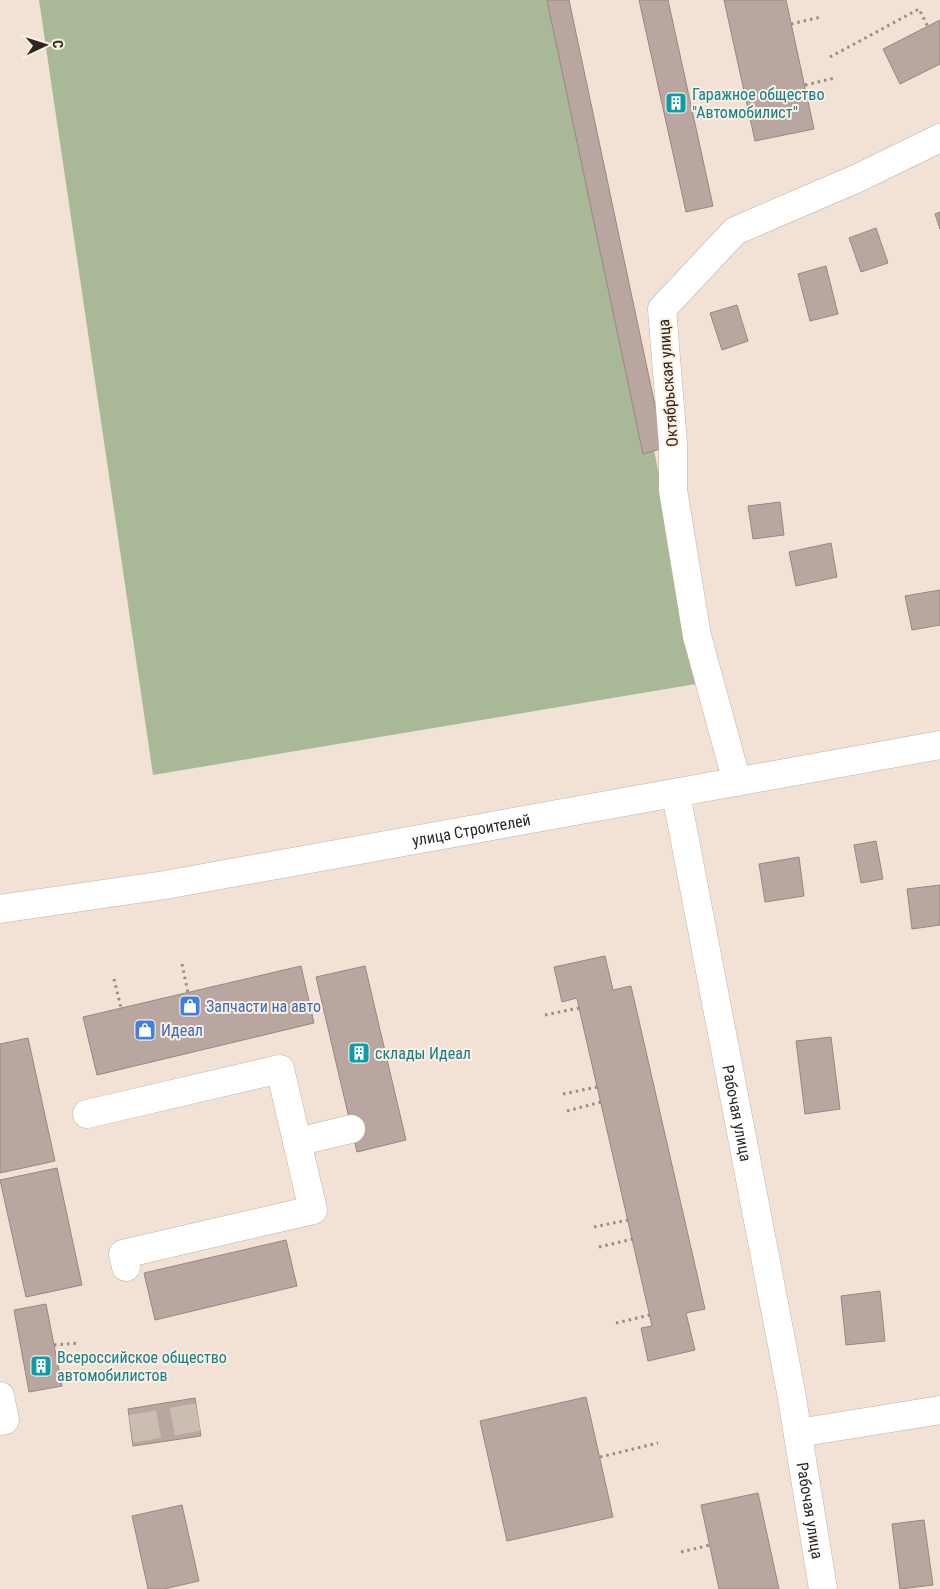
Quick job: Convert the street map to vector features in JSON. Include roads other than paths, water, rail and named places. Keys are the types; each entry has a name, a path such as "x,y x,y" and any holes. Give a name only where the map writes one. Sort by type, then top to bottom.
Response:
{"street":[{"name":"Октябрьская улица","path":"737,782 697,636 673,490 673,444 662,309 735,230 858,178 940,138"},
{"name":"улица Строителей","path":"0,909 165,885 940,745"},
{"name":"Рабочая улица","path":"676,794 798,1432 823,1589"},
{"path":"87,1114 280,1069 313,1210 123,1254 126,1267"},
{"path":"297,1142 351,1129"},
{"path":"0,1396 5,1420 0,1421"},
{"path":"798,1432 940,1410"}],"tunnel":[{"path":"131,1429 198,1417"}],"place":[{"name":"Гаражное общество \"Автомобилист\"","path":"676,103"},
{"name":"Запчасти на авто","path":"190,1006"},
{"name":"Идеал","path":"145,1030"},
{"name":"склады Идеал","path":"359,1053"},
{"name":"Всероссийское общество автомобилистов","path":"41,1366"}]}
